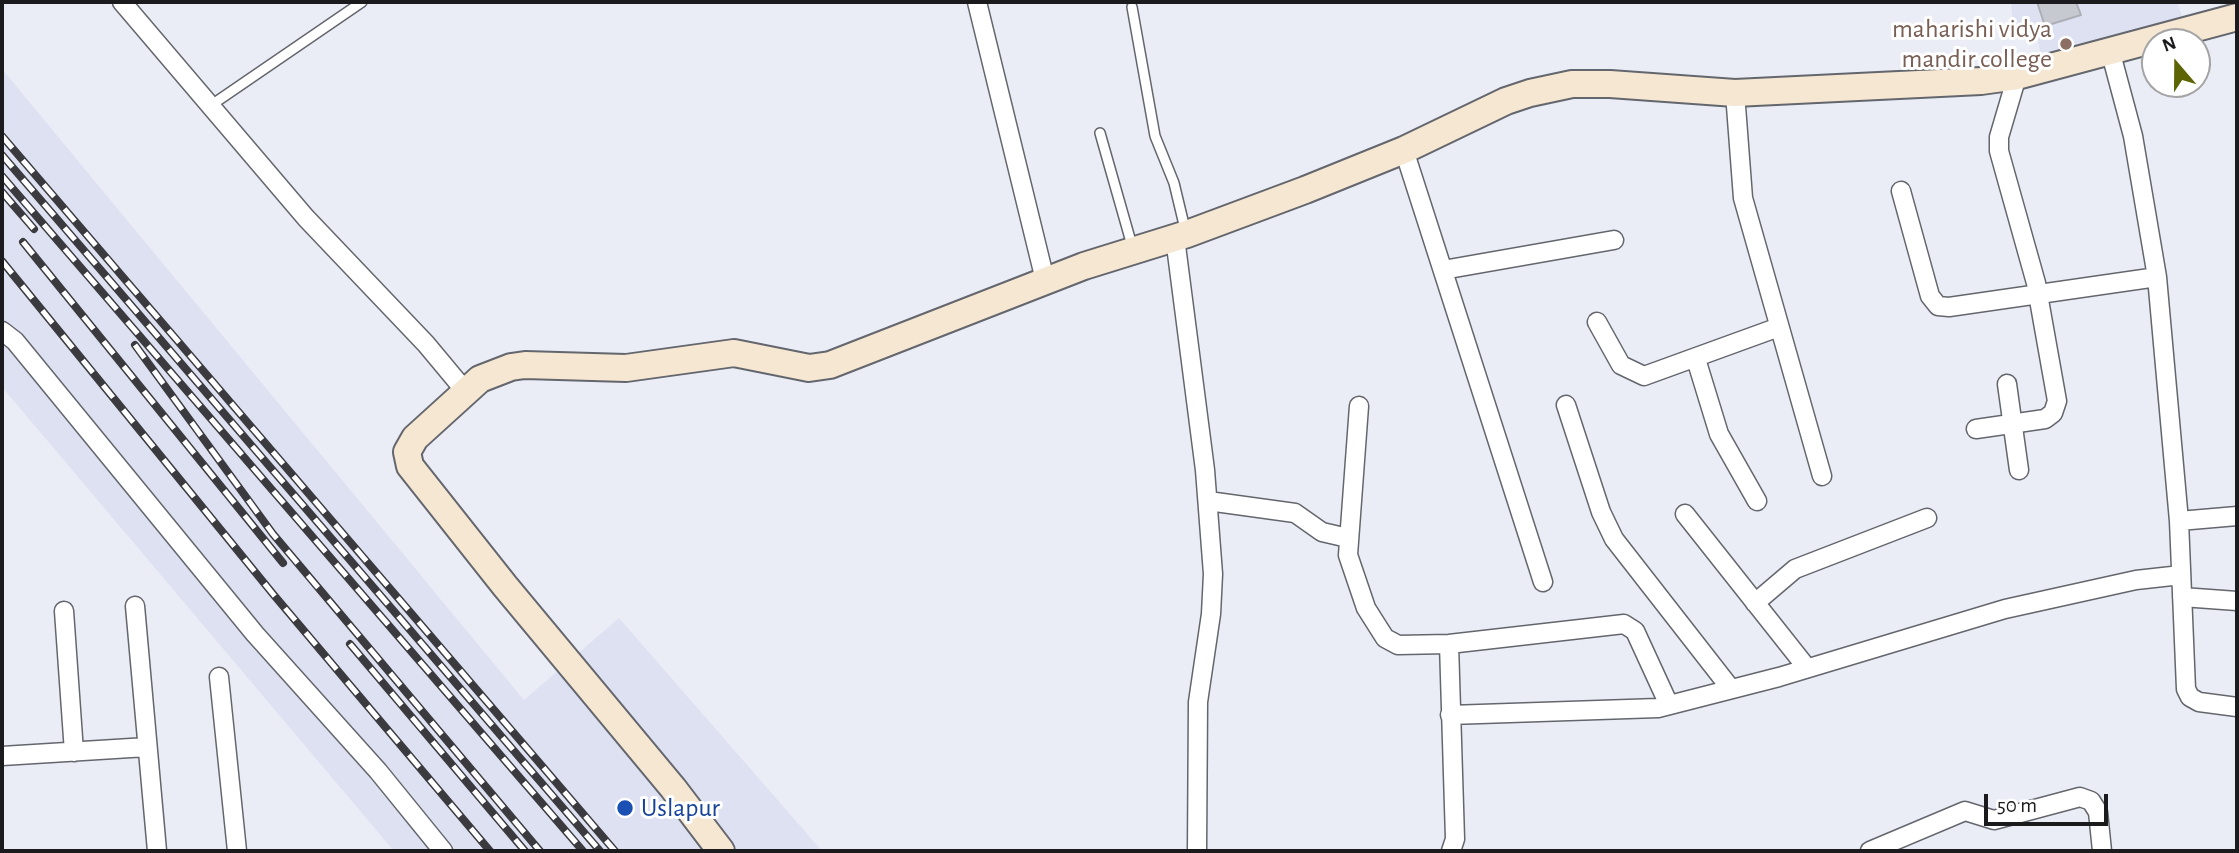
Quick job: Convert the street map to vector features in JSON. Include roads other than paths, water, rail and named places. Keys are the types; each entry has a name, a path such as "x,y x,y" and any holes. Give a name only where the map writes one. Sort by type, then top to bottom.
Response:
{"street":[{"path":"122,2 306,218 426,344 473,386"},
{"path":"978,2 1045,280"},
{"path":"721,851 673,788 505,586 410,466 407,452 415,438 473,386 511,367 626,368 734,353 809,368 881,347 1045,280 1181,236 1404,150 1506,101 1572,85 1610,84 1735,93 1948,83 2017,76 2231,12"},
{"path":"2110,50 2133,136 2157,277 2179,521 2188,694 2199,702 2237,707"},
{"path":"1976,429 2049,417 2057,401 2038,294 1998,144 2017,76"},
{"path":"1735,93 1742,198 1822,476"},
{"path":"1404,150 1544,582"},
{"path":"1901,191 1930,296 1938,306 1949,307 2157,277"},
{"path":"1181,236 1213,574 1211,614 1198,702 1197,851"},
{"path":"1443,270 1615,240"},
{"path":"1597,322 1621,365 1635,374 1649,376 1779,327"},
{"path":"2,331 15,341 255,634 378,771 443,851"},
{"path":"1696,359 1719,434 1757,501"},
{"path":"2007,384 2019,470"},
{"path":"1566,405 1601,512 1614,539 1731,689"},
{"path":"1359,406 1348,555 1355,581 1385,638 1398,645 1449,644 1628,625 1635,631 1669,705"},
{"path":"1208,501 1295,513 1322,532 1348,538"},
{"path":"1685,514 1807,668"},
{"path":"2179,521 2237,516"},
{"path":"1755,603 1795,569 1927,518"},
{"path":"1450,715 1644,709 1669,705 1807,668 2005,609 2136,580 2181,575"},
{"path":"2182,597 2237,601"},
{"path":"135,606 158,851"},
{"path":"64,611 74,751"},
{"path":"1449,644 1455,839 1451,851"},
{"path":"219,677 237,851"},
{"path":"2,755 147,747"},
{"path":"1870,851 1965,811 1976,812 1994,820 2007,819 2080,797 2091,801 2098,812 2102,851"}],"lane":[{"path":"211,106 362,2"},
{"path":"1132,7 1155,136 1174,183 1181,236"},
{"path":"1100,134 1133,251"}],"railway":[{"path":"2,136 615,851"},
{"path":"2,155 600,851"},
{"path":"2,176 583,851"},
{"path":"2,192 34,229"},
{"path":"23,242 283,563"},
{"path":"2,261 273,594 490,851"},
{"path":"135,345 273,534 540,851"},
{"path":"350,644 525,851"}],"place":[{"name":"maharishi vidya mandir college","path":"2066,44"},
{"name":"Uslapur","path":"625,808"}]}
